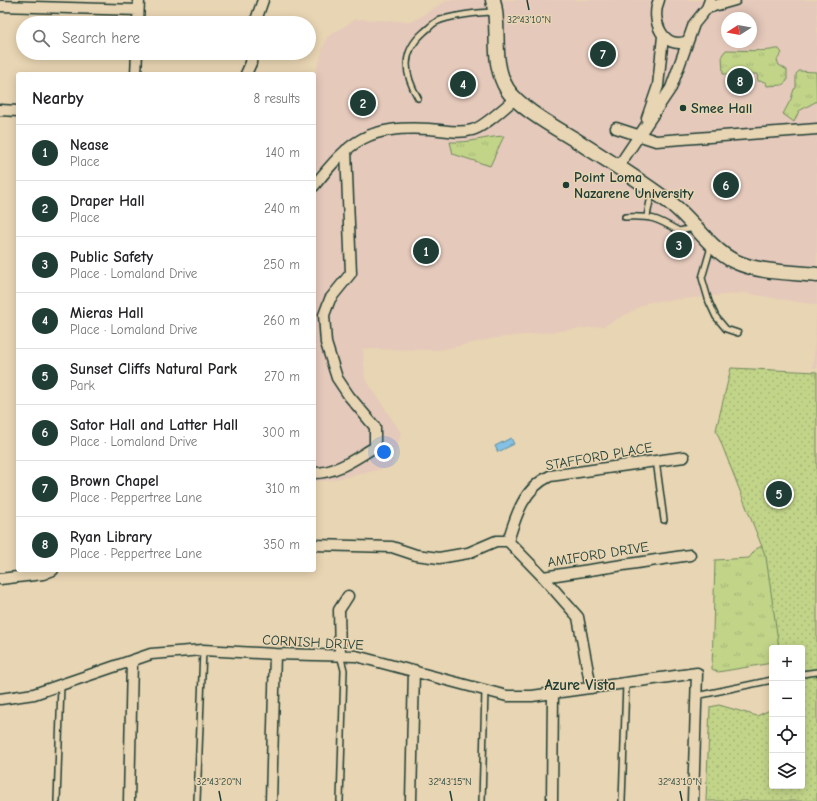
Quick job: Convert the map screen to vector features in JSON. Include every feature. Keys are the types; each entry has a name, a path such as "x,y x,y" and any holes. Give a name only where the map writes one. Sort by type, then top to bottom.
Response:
{"street":[{"path":"258,16 263,0"},
{"path":"660,0 657,21 663,36 667,40 680,45 688,42"},
{"path":"618,167 671,88 694,24 708,4 735,0"},
{"path":"498,4 496,52 499,66 507,89 533,113 670,202 697,227 712,244 733,260 767,270 817,275"},
{"path":"0,6 138,5 138,16"},
{"path":"645,126 658,86 663,36"},
{"path":"136,72 137,60"},
{"path":"247,72 252,60"},
{"path":"316,183 336,158 358,141 386,131 413,129 458,132 473,130 486,123 516,98"},
{"path":"0,110 16,111"},
{"path":"616,128 656,141 817,129"},
{"path":"316,473 337,470 375,447 375,427 348,396 337,378 326,343 324,314 330,299 351,273 346,150"},
{"name":"STAFFORD PLACE","path":"508,541 516,514 528,493 542,480 550,476 684,457"},
{"path":"316,544 392,547 416,556 439,558 468,553 496,541 508,541"},
{"name":"AMIFORD DRIVE","path":"508,541 543,577 690,555"},
{"path":"0,579 43,574 48,572"},
{"path":"543,577 578,617 591,688"},
{"path":"340,655 339,610 348,596"},
{"name":"CORNISH DRIVE","path":"0,699 34,694 61,686 151,654 172,651 204,650 356,656 414,670 508,696 532,696 697,673 696,696"},
{"path":"271,801 275,654"},
{"path":"129,801 132,661"},
{"path":"411,801 414,670"},
{"path":"552,801 553,692"},
{"path":"693,801 696,696"}],"lane":[{"path":"418,98 410,84 407,67 409,50 415,40 436,22 481,12 498,4"},
{"path":"647,216 653,191"},
{"path":"625,217 647,216 660,220 679,231 697,227"},
{"path":"712,244 702,278 709,302 716,317 726,329 738,333"},
{"path":"656,460 664,520"},
{"path":"197,801 204,650"},
{"path":"340,655 344,670 340,801"},
{"path":"805,674 817,672"},
{"path":"696,696 769,681"},
{"path":"622,801 626,683"},
{"path":"57,801 61,686"},
{"path":"482,801 485,690"}],"shaded area":[{"name":"Point Loma Nazarene University","path":"447,0 817,0 817,305 744,293 649,302 604,326 496,338 440,350 363,349 365,378 401,433 392,467 326,481 316,481 316,72 327,37 356,19 412,22"},
{"path":"817,313 817,368 813,368"}],"green space":[{"path":"779,49 782,53 777,60 779,65 787,70 787,81 782,85 767,86 766,82 758,81 757,74 723,74 722,55 726,50 759,51"},
{"path":"799,71 816,72 817,101 799,111 794,122 783,114 791,99 794,89 796,88 796,74"},
{"path":"504,136 490,166 453,154 450,142 464,142"},
{"path":"731,368 817,372 817,801 706,801 710,707 719,705 757,716 769,710 769,789 805,789 805,645 779,645 766,557 716,430"},
{"path":"770,542 801,645 769,645 769,664 718,672 712,669 715,560 749,558 756,549"}],"water":[{"path":"511,438 514,444 498,452 495,446"}],"place":[{"name":"Brown Chapel","path":"603,54"},
{"name":"Ryan Library","path":"740,81"},
{"name":"Mieras Hall","path":"463,84"},
{"name":"Draper Hall","path":"363,103"},
{"name":"Smee Hall","path":"683,108"},
{"name":"Point Loma Nazarene University","path":"566,185"},
{"name":"Sator Hall and Latter Hall","path":"726,185"},
{"name":"Public Safety","path":"679,245"},
{"name":"Nease","path":"426,251"},
{"name":"Sunset Cliffs Natural Park","path":"779,494"}],"district":[{"name":"Azure Vista","path":"580,685"}]}
